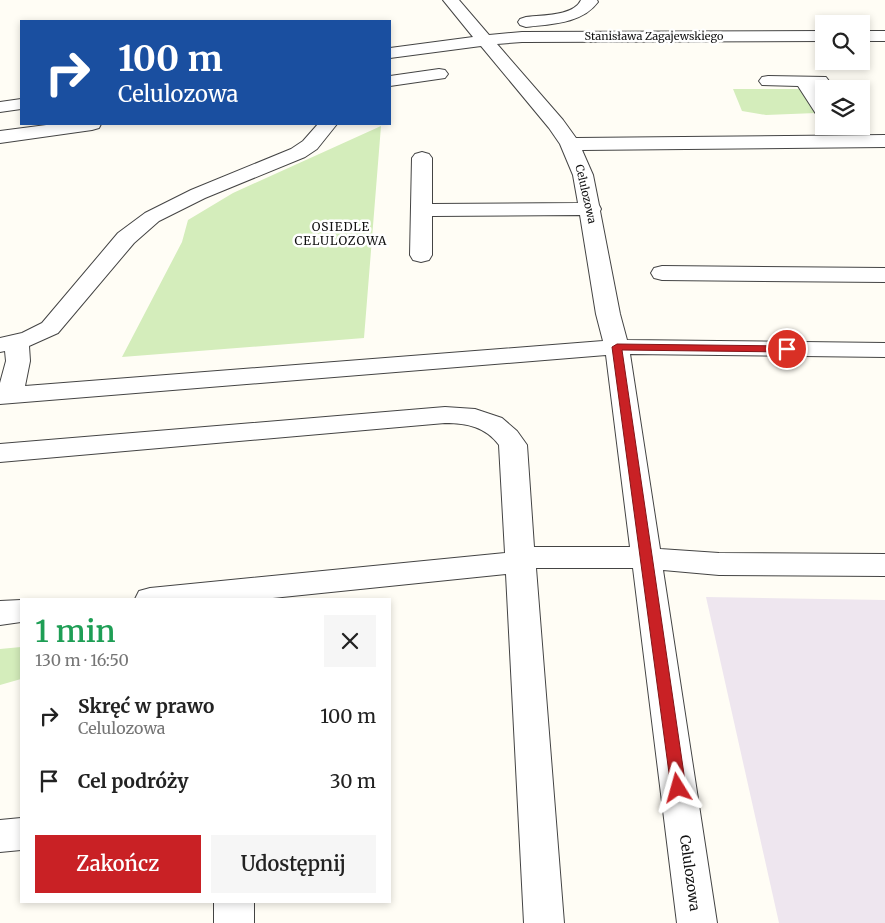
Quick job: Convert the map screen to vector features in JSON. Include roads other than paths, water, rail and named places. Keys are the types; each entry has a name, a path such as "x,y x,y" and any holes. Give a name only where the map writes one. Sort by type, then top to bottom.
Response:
{"street":[{"name":"Celulozowa","path":"451,0 556,124 570,144 584,175 608,314 617,347 697,923"},
{"path":"526,22 567,17 584,9 590,2 589,0"},
{"name":"Stanisława Zagajewskiego","path":"485,40 540,37 815,36"},
{"path":"870,36 885,36"},
{"path":"391,53 485,40"},
{"path":"391,81 439,74"},
{"path":"768,81 812,81 815,89"},
{"path":"0,107 20,104"},
{"path":"0,137 85,125"},
{"path":"327,125 310,145 298,152 191,197 152,217 126,238 50,328 40,334 9,343 18,361 5,396 617,347 885,350"},
{"path":"570,144 815,135"},
{"path":"843,135 885,141"},
{"path":"421,255 422,158"},
{"path":"422,210 591,208"},
{"path":"662,273 885,274"},
{"path":"0,453 445,414 483,419 502,430 513,445 544,923"},
{"path":"159,598 520,560 646,558 719,564 885,564"},
{"path":"0,613 20,611"},
{"path":"0,836 20,834"},
{"path":"234,903 234,923"}],"district":[{"name":"OSIEDLE CELULOZOWA","path":"341,233"}]}
